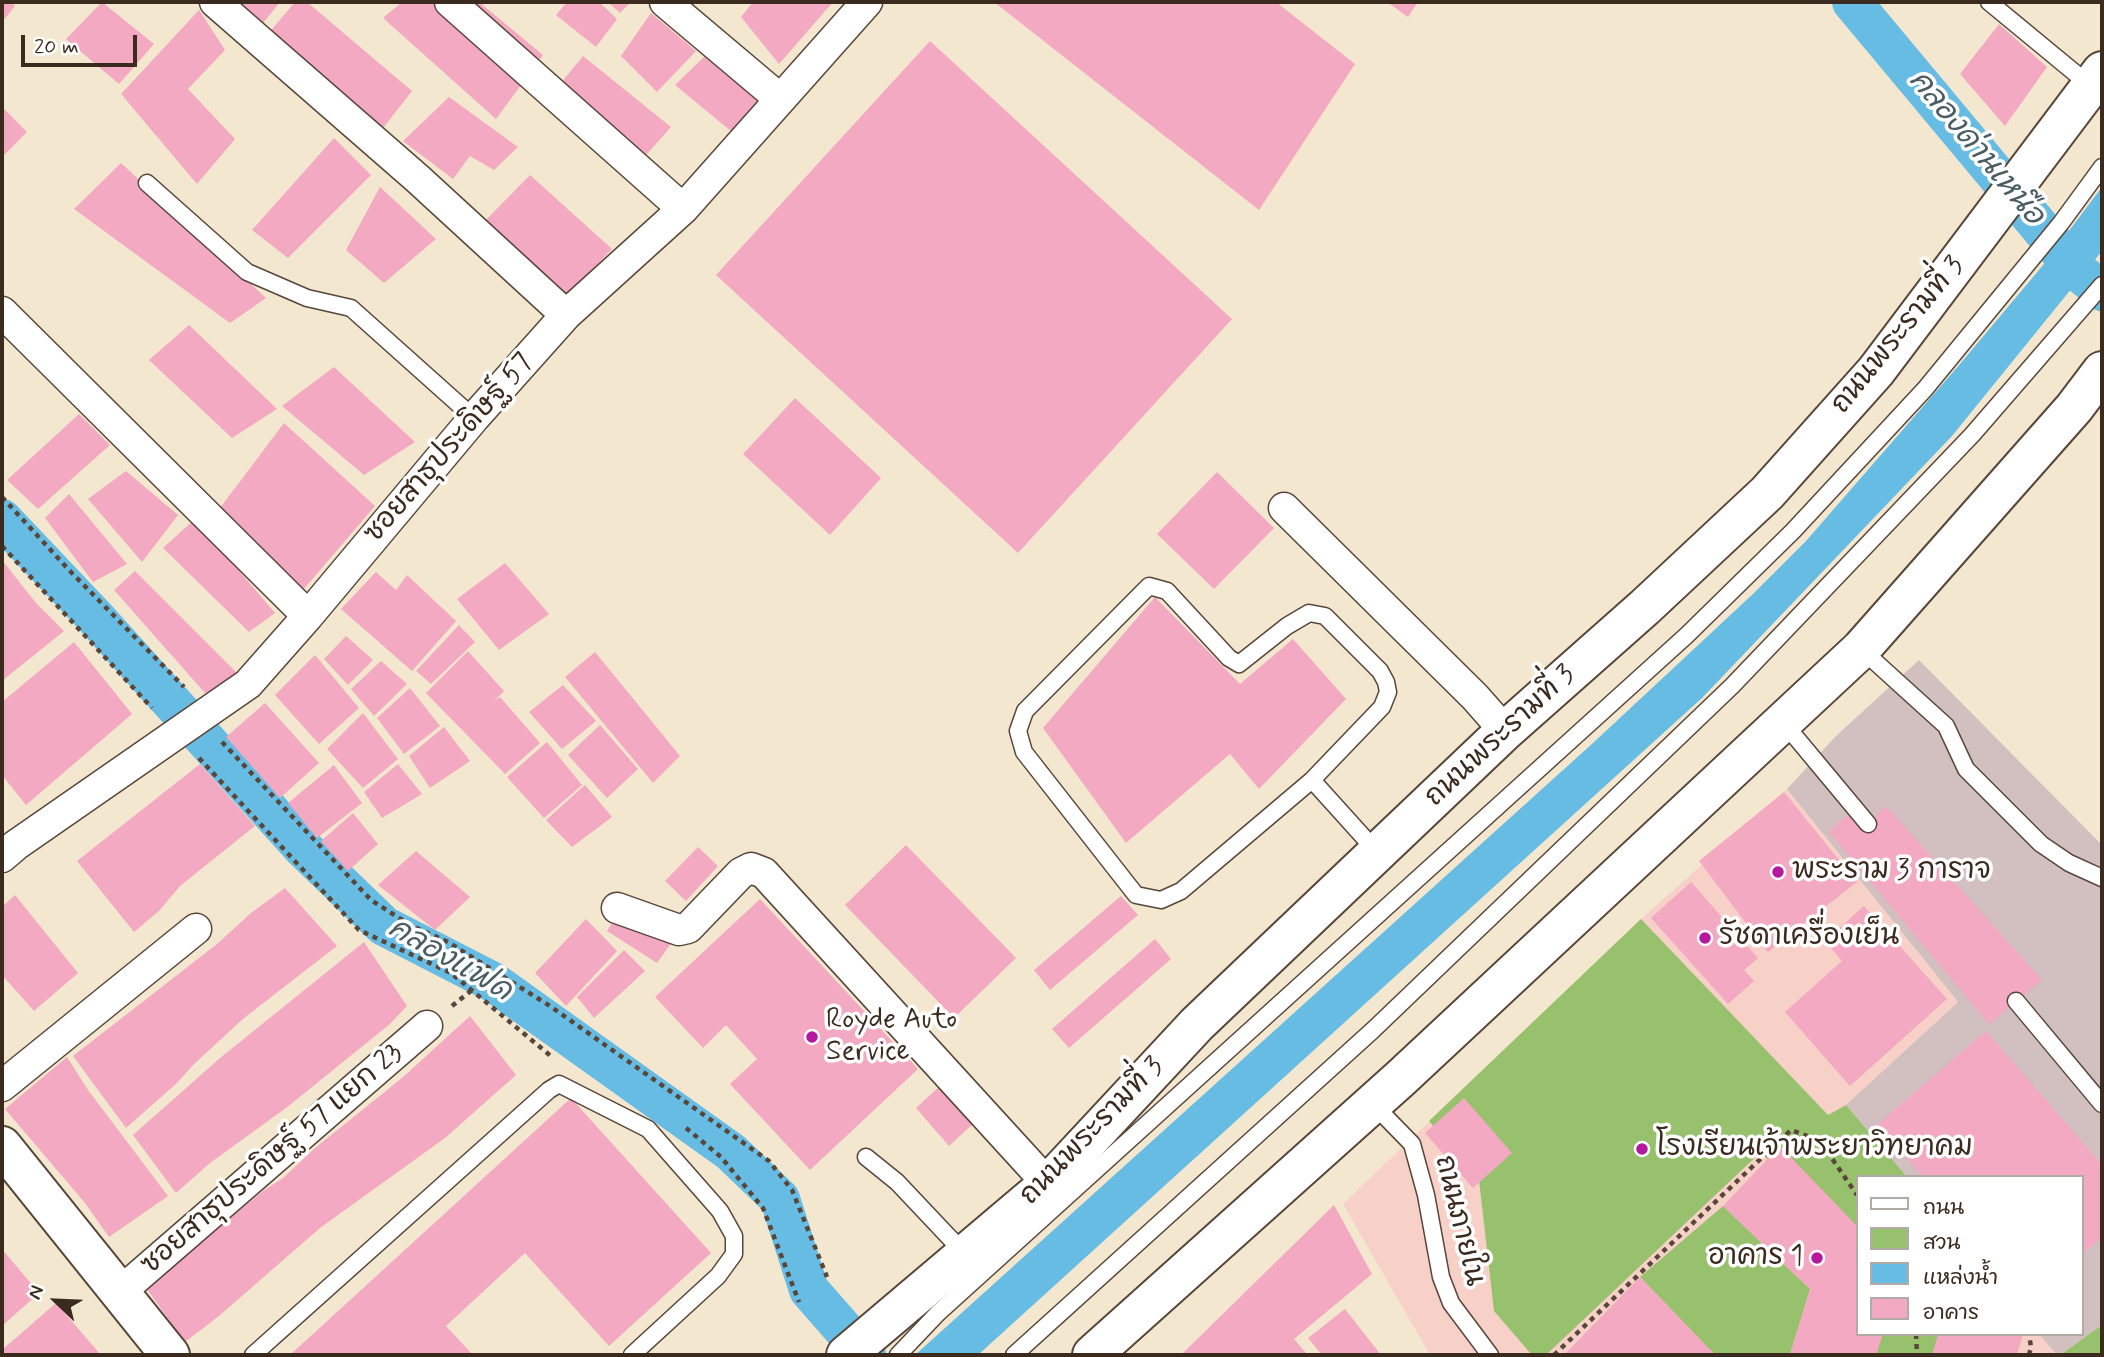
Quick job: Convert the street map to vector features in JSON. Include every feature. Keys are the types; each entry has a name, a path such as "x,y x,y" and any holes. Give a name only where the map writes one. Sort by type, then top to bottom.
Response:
{"main road":[{"name":"ถนนพระรามที่ 3","path":"846,1355 892,1338 965,1255 1048,1184 1197,1024 1505,731 1645,607 1767,493 1876,371 2097,79"},
{"path":"1092,1355 1372,1103 1861,649 2074,408 2102,371"},
{"path":"2,1146 170,1355"}],"street":[{"path":"215,2 418,179 566,315"},
{"path":"450,2 683,209"},
{"path":"665,2 780,99"},
{"name":"ซอยสาธุประดิษฐ์ 57","path":"2,858 16,845 248,684 474,418 566,315 683,209 867,2"},
{"path":"2,312 308,616"},
{"path":"1284,508 1475,697 1505,731"},
{"path":"617,908 678,930 688,928 741,873 751,868 764,873 1048,1184"},
{"path":"2,1086 196,929"},
{"name":"ซอยสาธุประดิษฐ์ 57 แยก 23","path":"119,1293 427,1026"}],"lane":[{"path":"1989,2 2097,79"},
{"path":"892,1338 938,1313 1687,635 1793,531 1926,389 2061,223 2102,167"},
{"path":"147,183 247,272 307,298 351,308 474,418"},
{"path":"1014,1355 1373,1030 1732,686 1972,435 2102,285"},
{"path":"1149,586 1167,591 1229,658 1239,664 1287,626 1309,613 1325,617 1380,671 1388,692 1382,707 1312,780 1181,891 1161,900 1136,894 1024,752 1018,731 1025,711 1149,586"},
{"path":"1861,649 1946,726 1966,769 2041,844 2069,863 2102,878"},
{"path":"1783,722 1868,824"},
{"path":"1312,780 1377,852"},
{"path":"2016,1001 2102,1104"},
{"path":"253,1355 549,1090 559,1084 648,1129 720,1211 734,1236 734,1254 718,1276 632,1355"},
{"name":"ถนนภายใน","path":"1372,1103 1412,1143 1426,1195 1441,1277 1451,1303 1490,1355"},
{"path":"866,1157 897,1182 965,1255"}],"path":[{"path":"2,497 206,715 218,737 371,900 410,925 448,942 550,1006 769,1161 792,1190 827,1277"},
{"path":"2,546 359,930 452,973 559,1063"},
{"path":"677,1123 689,1129 721,1157 763,1208 799,1302"},
{"path":"1554,1355 1791,1130 1820,1141 1856,1194"},
{"path":"1916,1336 1917,1355"},
{"path":"2029,1336 2029,1355"}],"shaded area":[{"path":"1919,660 2102,845 2102,1325 2060,1355 2057,1355 2041,1336 2083,1336 2083,1175 1905,1175 1846,1105 1958,1002 1787,789 1836,736"},
{"name":"โรงเรียนเจ้าพระยาวิทยาคม","path":"1787,789 1958,1002 1847,1105 1905,1175 1856,1175 1856,1336 2041,1336 2057,1355 1430,1355 1343,1204 1641,919"}],"green space":[{"name":"โรงเรียนเจ้าพระยาวิทยาคม","path":"1641,919 1828,1115 1846,1105 1905,1175 1856,1175 1856,1336 1995,1336 1981,1355 1847,1355 1763,1150 1546,1355 1532,1355 1494,1311 1479,1180 1429,1121"},
{"path":"1723,1206 1810,1289 1790,1355 1715,1355 1640,1277"},
{"path":"2102,1325 2102,1355 2060,1355"}],"water":[{"path":"2102,187 2102,251 1952,436 1702,698 978,1355 915,1355 1593,743 1754,593 1806,541 1960,364 2044,264"}],"building":[{"path":"2,2 10,2 15,6 2,22"},
{"path":"102,2 154,44 119,84 66,39"},
{"path":"233,2 280,2 260,27"},
{"path":"295,2 307,2 412,91 380,132 267,35"},
{"path":"402,2 479,2 543,55 496,119 383,18"},
{"path":"567,2 599,2 617,19 596,47 556,15"},
{"path":"608,2 631,2 620,13"},
{"path":"753,2 833,2 779,64 741,17"},
{"path":"994,2 1276,2 1355,64 1259,210"},
{"path":"1387,2 1418,2 1408,17"},
{"path":"199,10 225,50 188,89 235,139 197,184 121,94"},
{"path":"651,13 696,51 657,92 621,56"},
{"path":"1999,24 2047,67 2005,126 1960,74"},
{"path":"930,41 1232,319 1018,553 716,275"},
{"path":"708,53 766,108 743,141 675,85"},
{"path":"583,56 671,127 639,163 556,89"},
{"path":"449,97 518,147 494,170 470,156 453,179 403,141"},
{"path":"2,107 27,132 2,157"},
{"path":"334,138 371,175 288,258 252,230"},
{"path":"121,163 266,298 230,323 74,209"},
{"path":"530,175 612,249 564,299 481,225"},
{"path":"380,187 436,239 384,283 346,250"},
{"path":"189,325 277,409 232,438 149,360"},
{"path":"334,367 415,442 364,475 282,406"},
{"path":"795,398 881,478 830,535 743,454"},
{"path":"79,414 110,445 38,509 7,480"},
{"path":"284,423 375,506 303,590 217,512"},
{"path":"126,471 178,515 142,562 88,499"},
{"path":"1217,472 1274,528 1214,589 1157,534"},
{"path":"69,494 127,564 93,582 45,518"},
{"path":"195,519 275,613 249,632 163,548"},
{"path":"2,560 36,603 64,631 2,681"},
{"path":"505,563 549,614 499,650 457,599"},
{"path":"135,571 241,677 205,693 114,590"},
{"path":"376,572 396,590 407,575 456,621 412,671 341,609"},
{"path":"1155,597 1240,684 1293,639 1346,699 1259,789 1230,754 1126,843 1043,728"},
{"path":"459,625 475,642 431,684 416,671"},
{"path":"346,636 373,660 348,685 324,659"},
{"path":"74,642 132,714 26,805 2,775 2,702"},
{"path":"468,651 504,691 494,701 500,697 540,743 505,774 426,693"},
{"path":"595,652 680,756 653,783 565,677"},
{"path":"315,655 359,708 319,744 275,695"},
{"path":"381,661 407,684 374,716 351,689"},
{"path":"563,685 596,721 562,749 529,712"},
{"path":"410,688 440,726 404,754 377,718"},
{"path":"265,703 319,763 280,798 226,737"},
{"path":"363,713 398,759 363,788 327,749"},
{"path":"600,725 638,769 607,798 568,755"},
{"path":"444,727 470,761 430,788 409,756"},
{"path":"547,742 582,785 544,818 507,777"},
{"path":"200,764 255,826 180,886 159,911 134,932 77,861"},
{"path":"398,764 422,794 382,818 364,792"},
{"path":"334,765 362,803 317,838 288,803"},
{"path":"585,785 612,817 572,847 546,820"},
{"name":"พระราม 3 การาจ","path":"1784,792 1857,882 1768,952 1699,861"},
{"path":"1886,806 2042,980 1989,1024 1829,832 1847,815 1861,830"},
{"path":"353,813 378,844 348,871 321,841"},
{"path":"906,845 1016,958 954,1018 845,905"},
{"path":"698,847 718,866 686,901 665,881"},
{"path":"416,851 470,897 435,930 378,885"},
{"name":"รัชดาเครื่องเย็น","path":"1691,882 1758,958 1744,970 1754,981 1728,1004 1651,918"},
{"path":"285,888 337,946 244,1018 126,1128 73,1056"},
{"path":"15,895 78,973 34,1011 2,975 2,907"},
{"path":"1121,896 1138,915 1050,990 1034,970"},
{"name":"Royde Auto Service","path":"760,899 918,1069 810,1170 730,1084 757,1059 726,1025 703,1048 655,997"},
{"path":"1864,906 1947,999 1850,1086 1785,1012 1842,961 1825,941"},
{"path":"620,911 675,938 657,963 607,931"},
{"path":"586,919 617,951 566,1006 535,973"},
{"path":"1155,939 1171,959 1069,1048 1052,1029"},
{"path":"364,942 407,1006 390,1024 286,1108 210,1163 176,1193 133,1135 220,1058"},
{"path":"624,950 645,971 594,1018 577,997"},
{"path":"470,1016 516,1075 445,1138 320,1228 185,1342 146,1288 263,1191 283,1178 315,1148 402,1078"},
{"path":"1986,1031 2102,1165 2102,1237 2083,1253 2083,1175 1921,1175 1878,1124"},
{"path":"67,1057 88,1090 168,1196 109,1237 85,1203 5,1109"},
{"path":"941,1085 974,1123 949,1146 916,1108"},
{"path":"571,1098 711,1253 609,1346 525,1253 446,1326 473,1355 290,1355"},
{"path":"1464,1098 1512,1153 1473,1188 1425,1133"},
{"name":"อาคาร 1","path":"1780,1146 1856,1225 1856,1336 1882,1336 1876,1355 1790,1355 1810,1289 1723,1206"},
{"path":"1334,1205 1372,1274 1294,1339 1308,1355 1181,1355"},
{"path":"2,1249 39,1293 2,1326"},
{"name":"อาคาร 1","path":"1640,1277 1715,1355 1564,1355"},
{"path":"56,1303 101,1355 2,1355 2,1350"},
{"path":"1345,1309 1381,1355 1322,1355 1308,1338"},
{"path":"1937,1336 2022,1336 2017,1355 1932,1355"}],"waterway":[{"name":"คลองด่านเหนือ","path":"1852,2 2074,268 2102,291"},
{"name":"คลองแฟด","path":"2,519 94,616 303,848 384,926 493,982 731,1152 780,1199 809,1290 866,1355"}],"place":[{"name":"พระราม 3 การาจ","path":"1778,872"},
{"name":"รัชดาเครื่องเย็น","path":"1705,938"},
{"name":"Royde Auto Service","path":"812,1037"},
{"name":"โรงเรียนเจ้าพระยาวิทยาคม","path":"1642,1149"},
{"name":"อาคาร 1","path":"1817,1258"}]}
